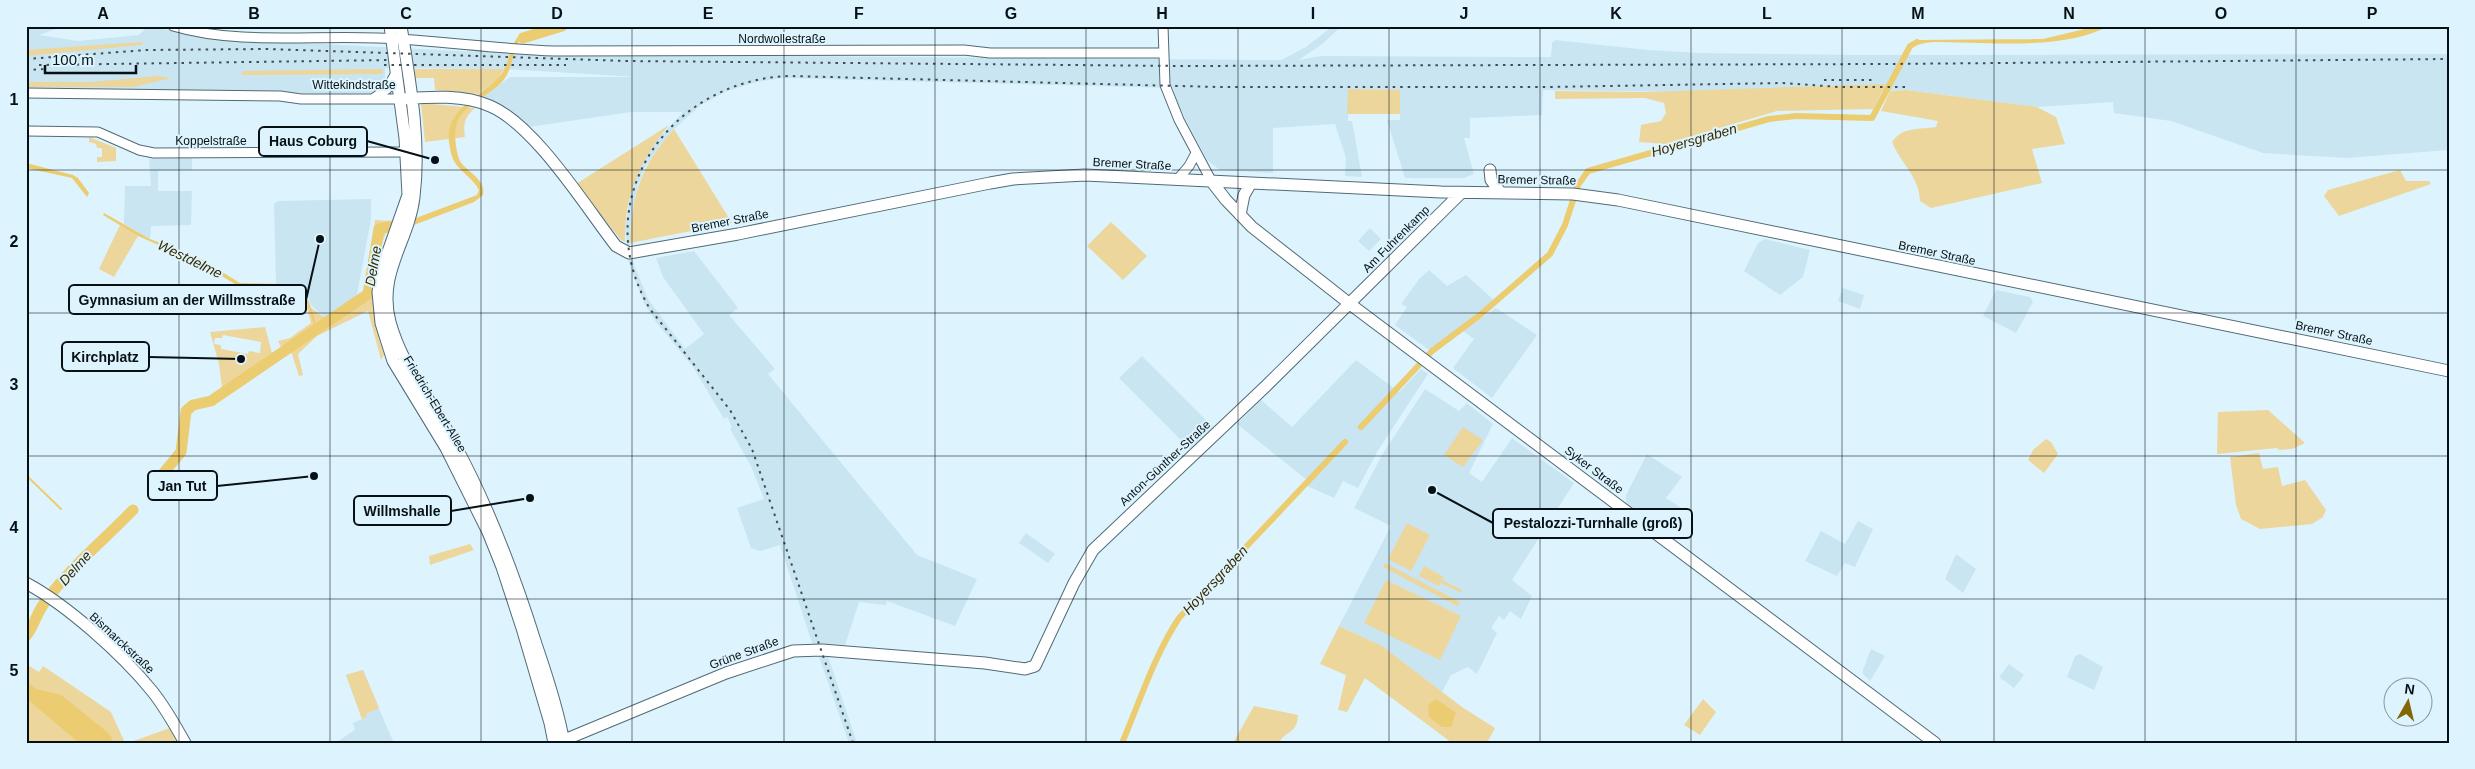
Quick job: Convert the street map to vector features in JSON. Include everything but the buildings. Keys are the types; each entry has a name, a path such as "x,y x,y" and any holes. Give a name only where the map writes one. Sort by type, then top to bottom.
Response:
{"main road":[{"path":"390,26 397,39"},
{"path":"397,39 401,26"},
{"name":"Friedrich-Ebert-Allee","path":"397,39 396,73 405,98 408,195 403,223 388,278 389,320 402,357 454,442 492,520 529,619 559,742"},
{"name":"Friedrich-Ebert-Allee","path":"397,39 405,98 417,162 414,199 403,223"},
{"name":"Wittekindstraße","path":"405,98 467,99 498,110 530,134 616,246"},
{"path":"1490,170 1490,180 1501,193"},
{"name":"Bremer Straße","path":"616,246 624,252 637,253 1013,179 1085,176 1433,192 1577,194 1618,200 2449,371"},
{"name":"Syker Straße","path":"1212,182 1240,215 1283,252 1350,304 1936,743"},
{"path":"1240,215 1244,195 1251,183"},
{"path":"1433,192 1439,203 1436,219"},
{"name":"Am Fuhrenkamp","path":"1350,304 1461,193"},
{"name":"Anton-Günther-Straße","path":"1035,666 1074,583 1093,550 1221,430 1350,304"},
{"name":"Bismarckstraße","path":"26,583 72,615 131,668 152,691 185,743"},
{"name":"Grüne Straße","path":"559,742 726,673 794,651 822,650 985,663 1018,668 1035,666"}],"street":[{"name":"Nordwollestraße","path":"173,26 254,37 397,39 517,50 648,52 964,50 990,53 1163,53"},
{"path":"1163,26 1165,85 1172,106 1212,182"},
{"path":"373,99 387,89 396,73"},
{"name":"Wittekindstraße","path":"26,93 280,96 302,99 405,98"},
{"name":"Koppelstraße","path":"26,132 89,131 110,136 139,150 154,153 406,152"},
{"path":"1177,180 1189,166 1196,153"}],"shaded area":[{"path":"26,26 64,26 39,35 78,41 139,35 147,27 243,40 480,52 777,56 1281,60 1306,47 1333,26 1342,26 1322,44 1299,60 1321,56 1551,57 1552,43 1555,40 1648,50 1698,53 1861,55 2449,54 2449,150 2346,158 2263,153 2171,121 2114,113 2113,102 2037,107 1906,90 1761,93 1543,90 1542,115 1470,118 1470,138 1464,138 1474,174 1464,178 1405,178 1387,120 1400,120 1400,90 1348,89 1348,121 1352,121 1362,177 1345,176 1346,158 1335,124 1273,128 1273,173 1220,170 1207,160 1177,103 1173,88 781,78 757,82 727,91 701,105 674,129 645,167 638,185 632,212 630,247 634,265 648,299 685,349 704,334 663,277 656,258 694,251 738,308 729,315 775,369 768,374 917,555 977,579 955,626 887,601 886,605 859,602 845,645 824,644 857,743 849,743 819,657 810,637 780,545 760,551 751,548 737,508 764,499 751,466 730,429 732,427 727,417 724,419 693,367 656,322 644,303 628,260 625,227 632,184 641,164 655,142 683,112 631,112 529,127 511,112 483,97 510,77 639,77 504,69 385,68 385,85 376,93 292,94 26,89"},
{"path":"2097,26 2108,26 2090,34 2047,42 2000,44 1934,42 1908,46 1917,40 2043,39"},
{"path":"536,33 536,37 519,41 504,80 495,89 468,108 458,120 456,126 457,153 460,161 479,180 482,185 483,195 474,202 414,225 416,218 477,195 479,190 452,157 449,131 452,121 464,106 501,75 517,38"},
{"path":"143,42 140,45 26,56 26,50"},
{"path":"382,69 383,74 242,75 242,71"},
{"path":"415,69 504,69 498,79 478,94 435,90 434,78 415,78"},
{"path":"158,76 171,78 133,87 26,87 26,82 91,82"},
{"path":"1886,84 1873,109 1777,111 1665,144 1639,142 1641,125 1661,121 1666,113 1664,103 1645,98 1555,99 1555,91 1645,92"},
{"path":"1348,89 1400,90 1400,114 1347,114"},
{"path":"1906,90 2037,107 2056,117 2065,144 2032,149 2042,183 1931,208 1920,201 1919,192 1913,177 1892,142 1901,133 1906,131 1936,127 1938,121 1881,111 1890,91"},
{"path":"421,103 475,108 469,114 466,121 464,128 465,137 425,142"},
{"path":"669,125 642,165 636,179 627,209 625,242 621,240 576,184"},
{"path":"674,129 732,223 630,243 633,210 640,181 653,155"},
{"path":"89,137 116,148 116,161 97,162 97,157 102,157 102,148 97,148 96,144 89,142"},
{"path":"192,158 192,170 158,171 158,191 192,191 191,225 151,226 150,239 124,224 125,186 151,186 149,159"},
{"path":"26,163 73,175 78,178 89,193 87,197 72,178 26,168"},
{"path":"2400,170 2406,181 2429,181 2431,184 2339,216 2324,196 2328,190"},
{"path":"371,199 371,219 356,300 325,318 311,305 309,298 293,285 276,284 274,204 278,201"},
{"path":"104,213 150,239 201,259 240,283 279,284 279,287 238,286 204,265 138,236 103,215"},
{"path":"375,220 391,221 378,255 373,287 375,319 384,355 381,360 368,311 317,336 298,354 303,375 299,376 289,345 282,349 278,341 290,338 311,323 306,304 325,318 365,293"},
{"path":"1111,222 1147,256 1123,280 1087,246"},
{"path":"120,225 138,236 114,277 99,269"},
{"path":"1370,228 1381,239 1369,251 1358,241"},
{"path":"1765,239 1810,250 1803,277 1780,295 1744,271 1758,243"},
{"path":"1429,270 1447,286 1466,275 1495,301 1429,350 1395,325 1407,307 1401,304 1419,279"},
{"path":"1843,288 1864,295 1860,309 1838,301"},
{"path":"1996,290 2030,297 2033,302 2016,333 1983,316"},
{"path":"1496,308 1537,335 1492,398 1453,368 1474,339 1463,331"},
{"path":"265,327 272,353 222,388 219,364 210,332","holes":["223,335 261,342 260,353 249,351 248,354 221,349 221,345 214,344 215,338 222,338"]},
{"path":"1142,356 1216,430 1193,452 1119,378"},
{"path":"1356,360 1399,392 1421,369 1428,374 1377,452 1358,488 1343,481 1334,498 1305,485 1307,480 1237,424 1261,400 1292,427"},
{"path":"1425,389 1459,411 1467,403 1493,424 1469,473 1482,482 1512,438 1574,483 1512,580 1532,596 1521,619 1510,611 1504,620 1499,616 1491,628 1497,633 1477,674 1468,667 1451,675 1442,692 1382,646 1339,626 1391,526 1354,508 1382,455"},
{"path":"2268,410 2305,443 2292,449 2279,450 2277,448 2217,454 2218,412"},
{"path":"1463,427 1483,440 1463,467 1444,455"},
{"path":"2046,439 2051,442 2058,454 2044,473 2028,460 2033,450"},
{"path":"2259,453 2263,469 2278,467 2282,486 2305,480 2326,510 2323,517 2312,524 2260,529 2241,519 2236,505 2230,457"},
{"path":"1647,454 1682,477 1666,498 1689,513 1671,537 1628,507 1626,501 1626,495"},
{"path":"1858,521 1873,529 1855,567 1845,563 1837,576 1805,561 1821,531 1845,544"},
{"path":"1407,523 1430,535 1411,571 1388,559"},
{"path":"1026,533 1055,554 1048,563 1019,543"},
{"path":"470,544 474,550 430,565 429,556"},
{"path":"1956,554 1976,569 1963,593 1945,579"},
{"path":"1385,563 1460,602 1457,606 1383,567"},
{"path":"1424,566 1444,577 1442,580 1462,590 1461,593 1441,583 1439,586 1419,576"},
{"path":"1386,580 1461,616 1440,660 1364,623"},
{"path":"1339,626 1382,646 1462,707 1495,728 1487,743 1452,743 1365,678 1347,712 1338,710 1346,675 1320,664"},
{"path":"1871,649 1885,656 1870,681 1863,674 1863,670"},
{"path":"2080,654 2103,667 2094,690 2067,677 2075,656"},
{"path":"26,664 39,672 43,666 111,712 125,743 26,743"},
{"path":"2009,664 2024,675 2014,688 1999,677"},
{"path":"363,670 394,743 335,743 355,730 353,723 362,719 346,675"},
{"path":"363,670 379,708 366,714 367,717 362,719 346,675"},
{"path":"26,681 36,689 61,695 111,736 113,743 79,743 26,698"},
{"path":"1436,699 1456,713 1451,727 1442,727 1429,717 1428,705"},
{"path":"1703,699 1716,712 1700,735 1684,725"},
{"path":"1254,706 1298,715 1295,726 1279,743 1233,743"},
{"path":"170,728 177,743 128,743"}],"waterway":[{"name":"Delme","path":"523,38 562,26"},
{"name":"Hoyersgraben","path":"1361,427 1432,351 1480,315 1550,254 1565,225 1578,185 1588,171 1769,119 1796,116 1872,118 1910,46 1917,42"},
{"name":"Delme","path":"161,476 181,452 186,411 193,405 211,401 368,294 379,229 405,223"},
{"name":"Westdelme","path":"278,286 293,287 308,302 316,327"},
{"name":"Hoyersgraben","path":"1122,743 1155,663 1179,618 1345,442"},
{"name":"Westdelme","path":"26,475 61,509"},
{"name":"Delme","path":"26,636 43,605 63,579 133,510"}],"railway":[{"path":"26,59 146,50 268,49 626,61 1182,66 1888,64 2449,59"},
{"path":"39,65 391,60"},
{"path":"384,65 566,65"},
{"path":"26,70 46,69"},
{"path":"853,743 752,449 730,410 650,309 632,268 628,227 634,188 650,153 676,123 708,99 746,83 789,76 1218,87 1548,87 1783,83 1839,87 1906,87"},
{"path":"1824,80 1876,80"}],"place":[{"name":"Haus Coburg","path":"435,160"},
{"name":"Gymnasium an der Willmsstraße","path":"320,239"},
{"name":"Kirchplatz","path":"241,359"},
{"name":"Jan Tut","path":"314,476"},
{"name":"Pestalozzi-Turnhalle (groß)","path":"1432,490"},
{"name":"Willmshalle","path":"530,498"}]}
